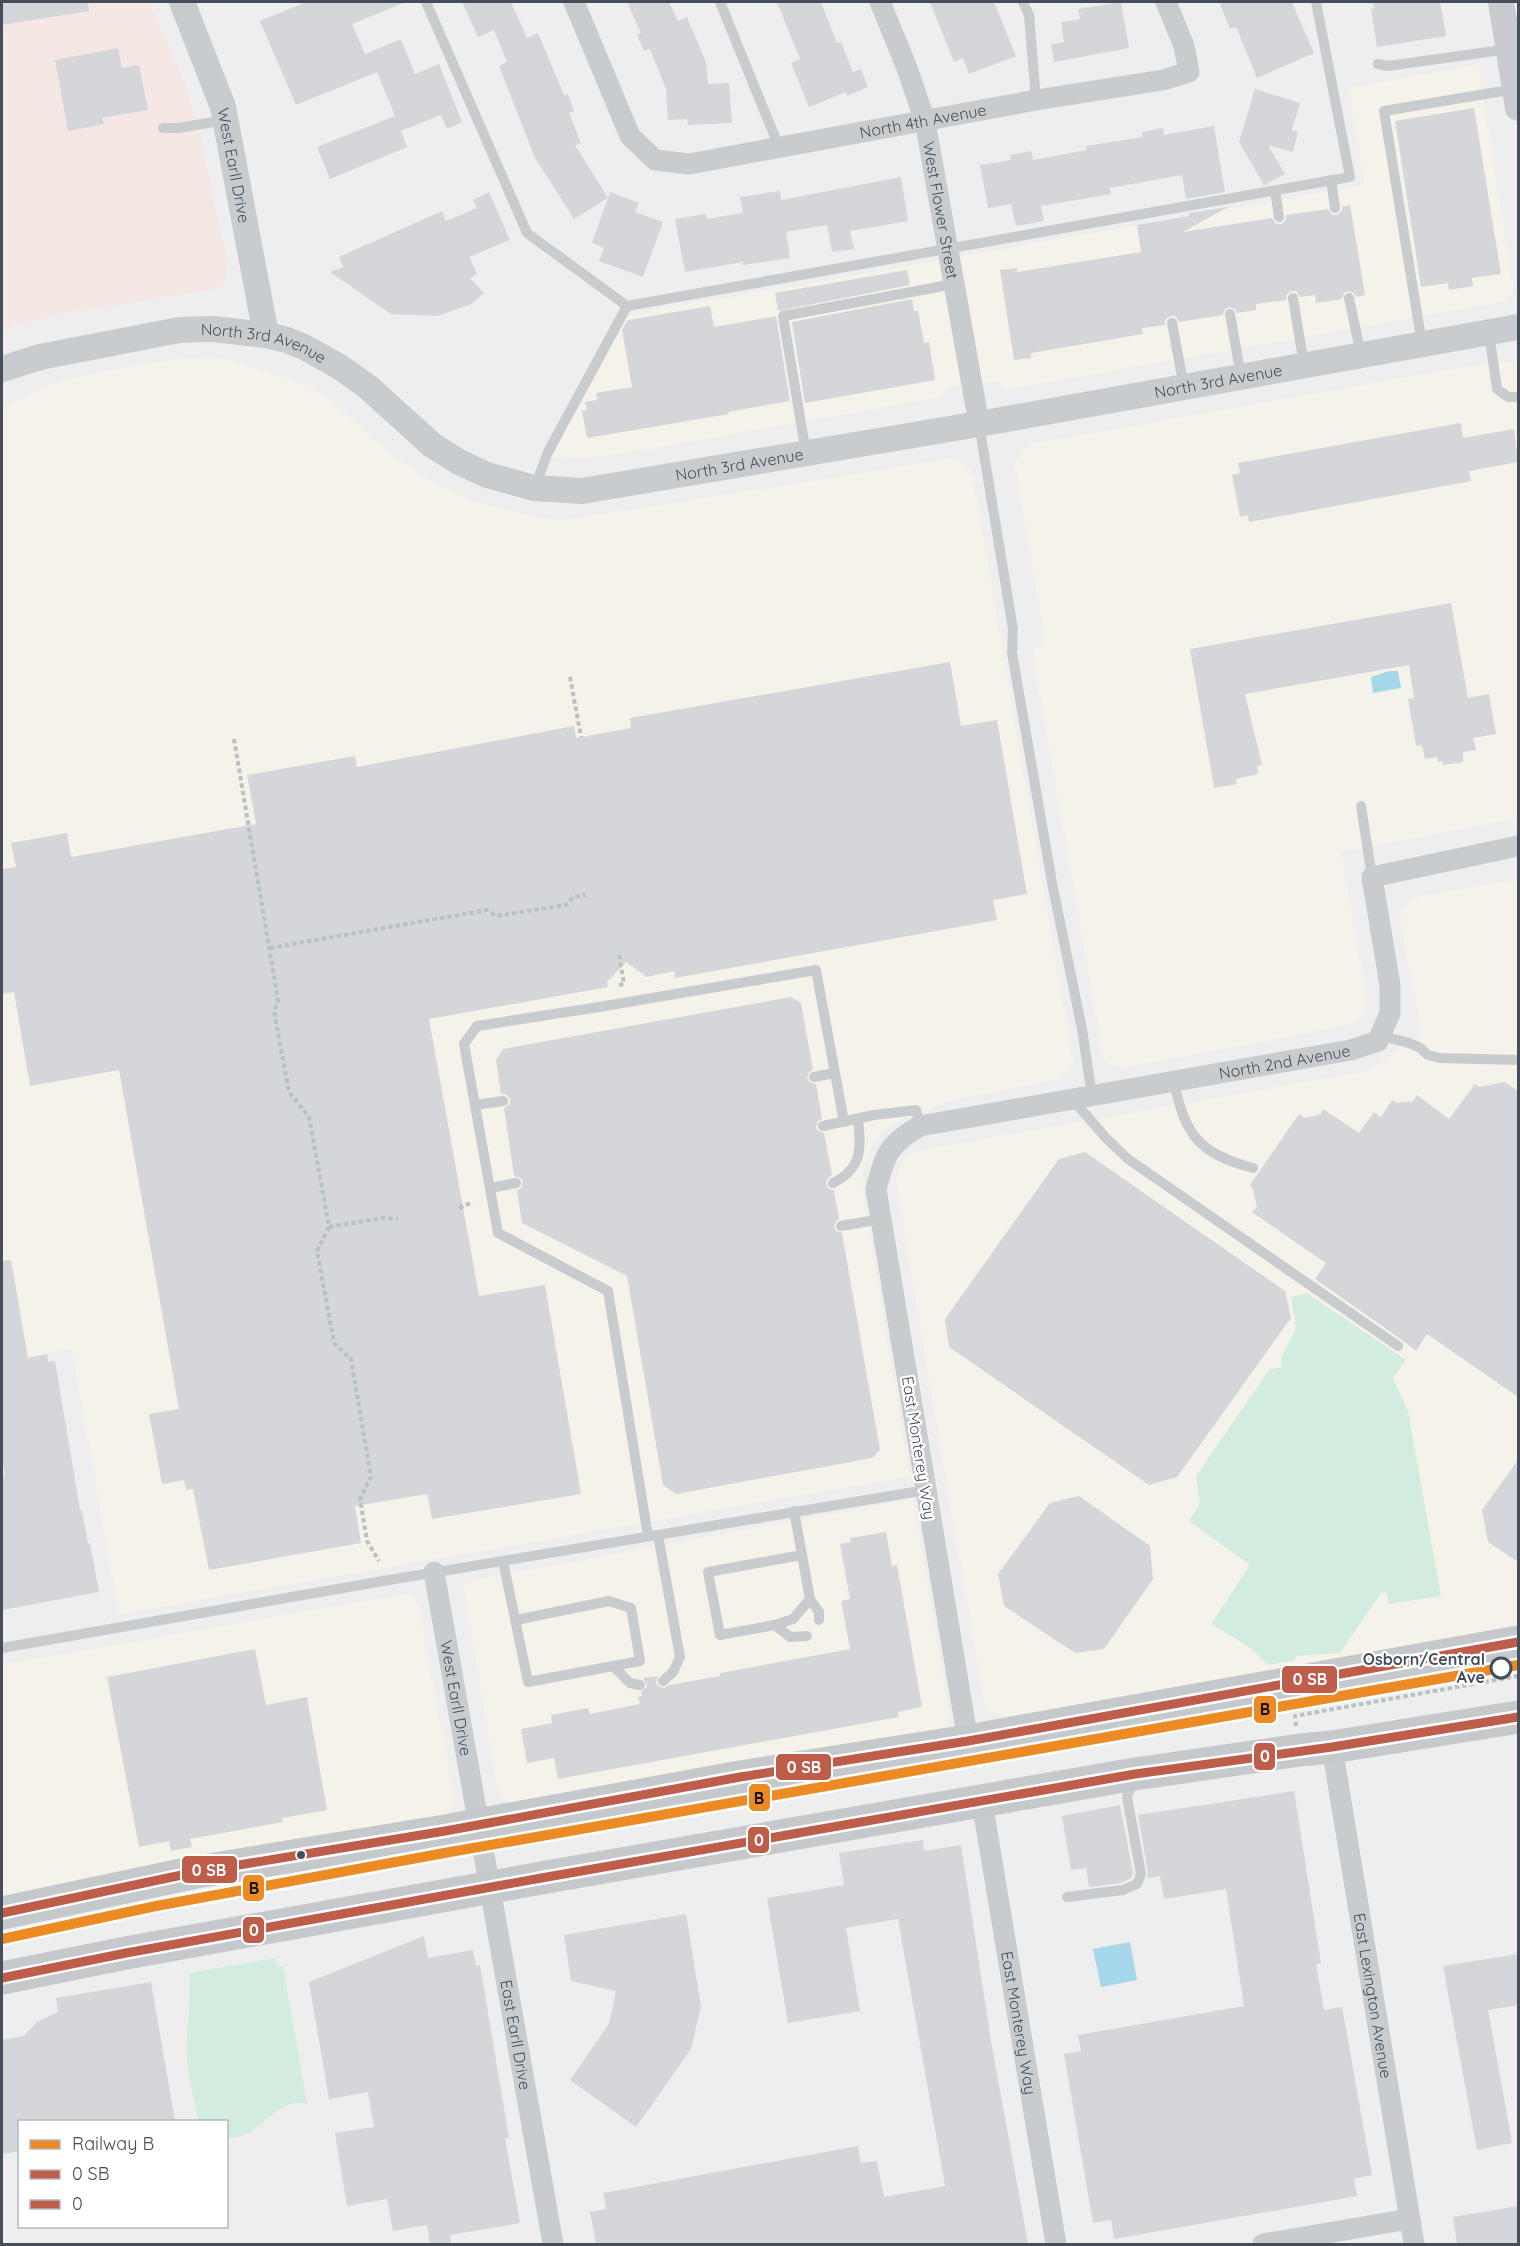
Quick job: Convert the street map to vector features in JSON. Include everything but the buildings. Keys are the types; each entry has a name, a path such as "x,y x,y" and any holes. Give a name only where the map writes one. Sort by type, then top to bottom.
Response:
{"main road":[{"path":"8,1915 186,1874 740,1777 968,1741 1518,1642"},
{"path":"2,1978 126,1953 1136,1774 1332,1747 1518,1717"}],"street":[{"name":"West Earll Drive","path":"182,2 215,82 226,120 266,335"},
{"name":"North 4th Avenue","path":"574,2 630,136 655,160 688,164 1036,100 1163,80 1189,72 1184,46 1166,2"},
{"name":"West Flower Street","path":"880,2 907,68 925,121 979,424"},
{"path":"1501,2 1517,95"},
{"name":"North 3rd Avenue","path":"2,369 40,357 179,330 213,329 266,335 287,340 340,367 368,387 432,445 459,462 486,475 534,488 582,491 979,424 1518,327"},
{"path":"1380,1036 1390,1013 1390,985 1372,876 1518,846"},
{"name":"North 2nd Avenue","path":"885,1156 903,1136 920,1126 1350,1050 1378,1041 1380,1036"},
{"name":"East Monterey Way","path":"885,1156 876,1189 968,1741"},
{"name":"West Earll Drive","path":"434,1572 479,1824"},
{"name":"East Lexington Avenue","path":"1332,1747 1414,2244"},
{"name":"East Monterey Way","path":"982,1802 1056,2244"},
{"name":"East Earll Drive","path":"479,1824 553,2244"},
{"path":"1263,2244 1409,2219"}],"lane":[{"path":"426,2 526,233 627,306 947,249 1204,209 1275,191 1350,177 1316,2"},
{"path":"720,2 779,147"},
{"path":"1023,2 1029,15 1036,100"},
{"path":"1378,64 1388,66 1509,49"},
{"path":"1422,344 1384,111 1517,95"},
{"path":"163,128 179,128 226,120"},
{"path":"1330,180 1335,208"},
{"path":"1275,191 1279,217"},
{"path":"806,453 783,316 954,284"},
{"path":"1293,298 1304,366"},
{"path":"1349,298 1361,356"},
{"path":"534,488 548,452 627,306"},
{"path":"1230,314 1241,377"},
{"path":"1172,323 1184,387"},
{"path":"1489,332 1497,389 1508,397 1518,397"},
{"path":"979,424 1013,628 1012,653 1053,888 1082,1029 1082,1098 1106,1138 1128,1159 1398,1346"},
{"path":"1361,806 1372,876"},
{"path":"663,1681 673,1672 680,1657 653,1536 608,1291 498,1233 464,1044 477,1026 816,970 844,1122"},
{"path":"1380,1036 1406,1042 1419,1047 1428,1055 1440,1058 1518,1060"},
{"path":"814,1077 834,1073"},
{"path":"1174,1082 1180,1107 1199,1143 1219,1156 1253,1168"},
{"path":"475,1105 503,1101"},
{"path":"823,1126 916,1110 920,1126"},
{"path":"833,1183 843,1178 852,1169 859,1157 858,1119"},
{"path":"490,1188 516,1183"},
{"path":"841,1226 881,1219"},
{"path":"2,1648 434,1572 926,1490"},
{"path":"794,1511 810,1599 819,1612 819,1620"},
{"path":"802,1555 708,1572 720,1635 775,1625 793,1619 810,1599"},
{"path":"503,1561 528,1682 640,1661 631,1608 609,1601 516,1620"},
{"path":"775,1625 790,1637 807,1636"},
{"path":"613,1666 630,1683 640,1685"},
{"path":"1066,1897 1123,1890 1137,1884 1141,1874 1127,1797 1136,1774"}],"path":[{"path":"570,677 581,737"},
{"path":"234,740 270,948 278,1001 274,1011 289,1092 309,1117 329,1227 317,1251 334,1342 351,1359 371,1477 360,1499 367,1541 380,1561"},
{"path":"270,948 487,910 496,916 566,905 573,897 586,895"},
{"path":"615,986 624,984 619,954"},
{"path":"459,1208 473,1202"},
{"path":"329,1227 382,1218 398,1219"},
{"path":"1297,1729 1295,1716 1518,1676"}],"shaded area":[{"path":"2,2 149,2 189,94 227,262 225,281 208,290 65,313 15,325 2,331"},
{"path":"1478,65 1514,293 1501,302 1021,387 1005,389 997,381 948,388 940,397 649,449 580,459 552,457 623,316 1365,185 1349,88"},
{"path":"210,358 233,361 309,386 330,400 391,455 433,483 473,501 538,518 558,520 586,517 949,459 961,462 969,469 973,478 1073,1062 1068,1071 1059,1079 947,1101 897,1121 880,1133 870,1148 864,1168 862,1187 910,1476 119,1614 72,1349 2,1362 2,407 39,389 72,378 144,364"},
{"path":"1499,361 1518,364 1518,818 1341,852 1367,1001 1362,1016 1350,1025 1121,1068 1110,1065 1103,1056 1032,649 1046,645 1015,465 1021,452 1031,444"},
{"path":"1518,879 1518,1628 1011,1716 995,1713 984,1701 896,1182 898,1170 907,1157 917,1151 1368,1071 1422,1036 1401,923 1402,910 1409,902 1421,896"},
{"path":"913,1499 949,1715 945,1725 938,1730 508,1803 502,1798 498,1789 464,1590 465,1585 470,1581"},
{"path":"406,1594 412,1596 418,1605 454,1797 453,1807 447,1815 2,1903 2,1665"}],"green space":[{"path":"1307,1293 1406,1360 1393,1378 1408,1411 1441,1596 1389,1604 1386,1592 1381,1593 1340,1653 1295,1656 1295,1660 1268,1665 1251,1648 1211,1624 1250,1565 1189,1521 1200,1503 1196,1476 1269,1370 1281,1367 1284,1351 1296,1328 1291,1297"},
{"path":"275,1958 277,1967 283,1966 307,2104 295,2103 285,2106 259,2126 239,2137 228,2138 228,2120 198,2119 187,2061 189,1973"}],"water":[{"path":"1389,671 1398,671 1401,688 1373,693 1371,677"},
{"path":"1130,1942 1137,1980 1101,1987 1093,1949"}],"rail line":[{"name":"B","path":"2,1939 156,1906 450,1852 1518,1665"}],"transit line":[{"path":"2,1913 196,1872 445,1831 740,1777 968,1741 1518,1642"},
{"name":"0","path":"2,1978 126,1953 547,1877 1135,1774 1332,1747 1518,1717"}],"place":[{"name":"Osborn/Central Ave","path":"1501,1668"}]}
